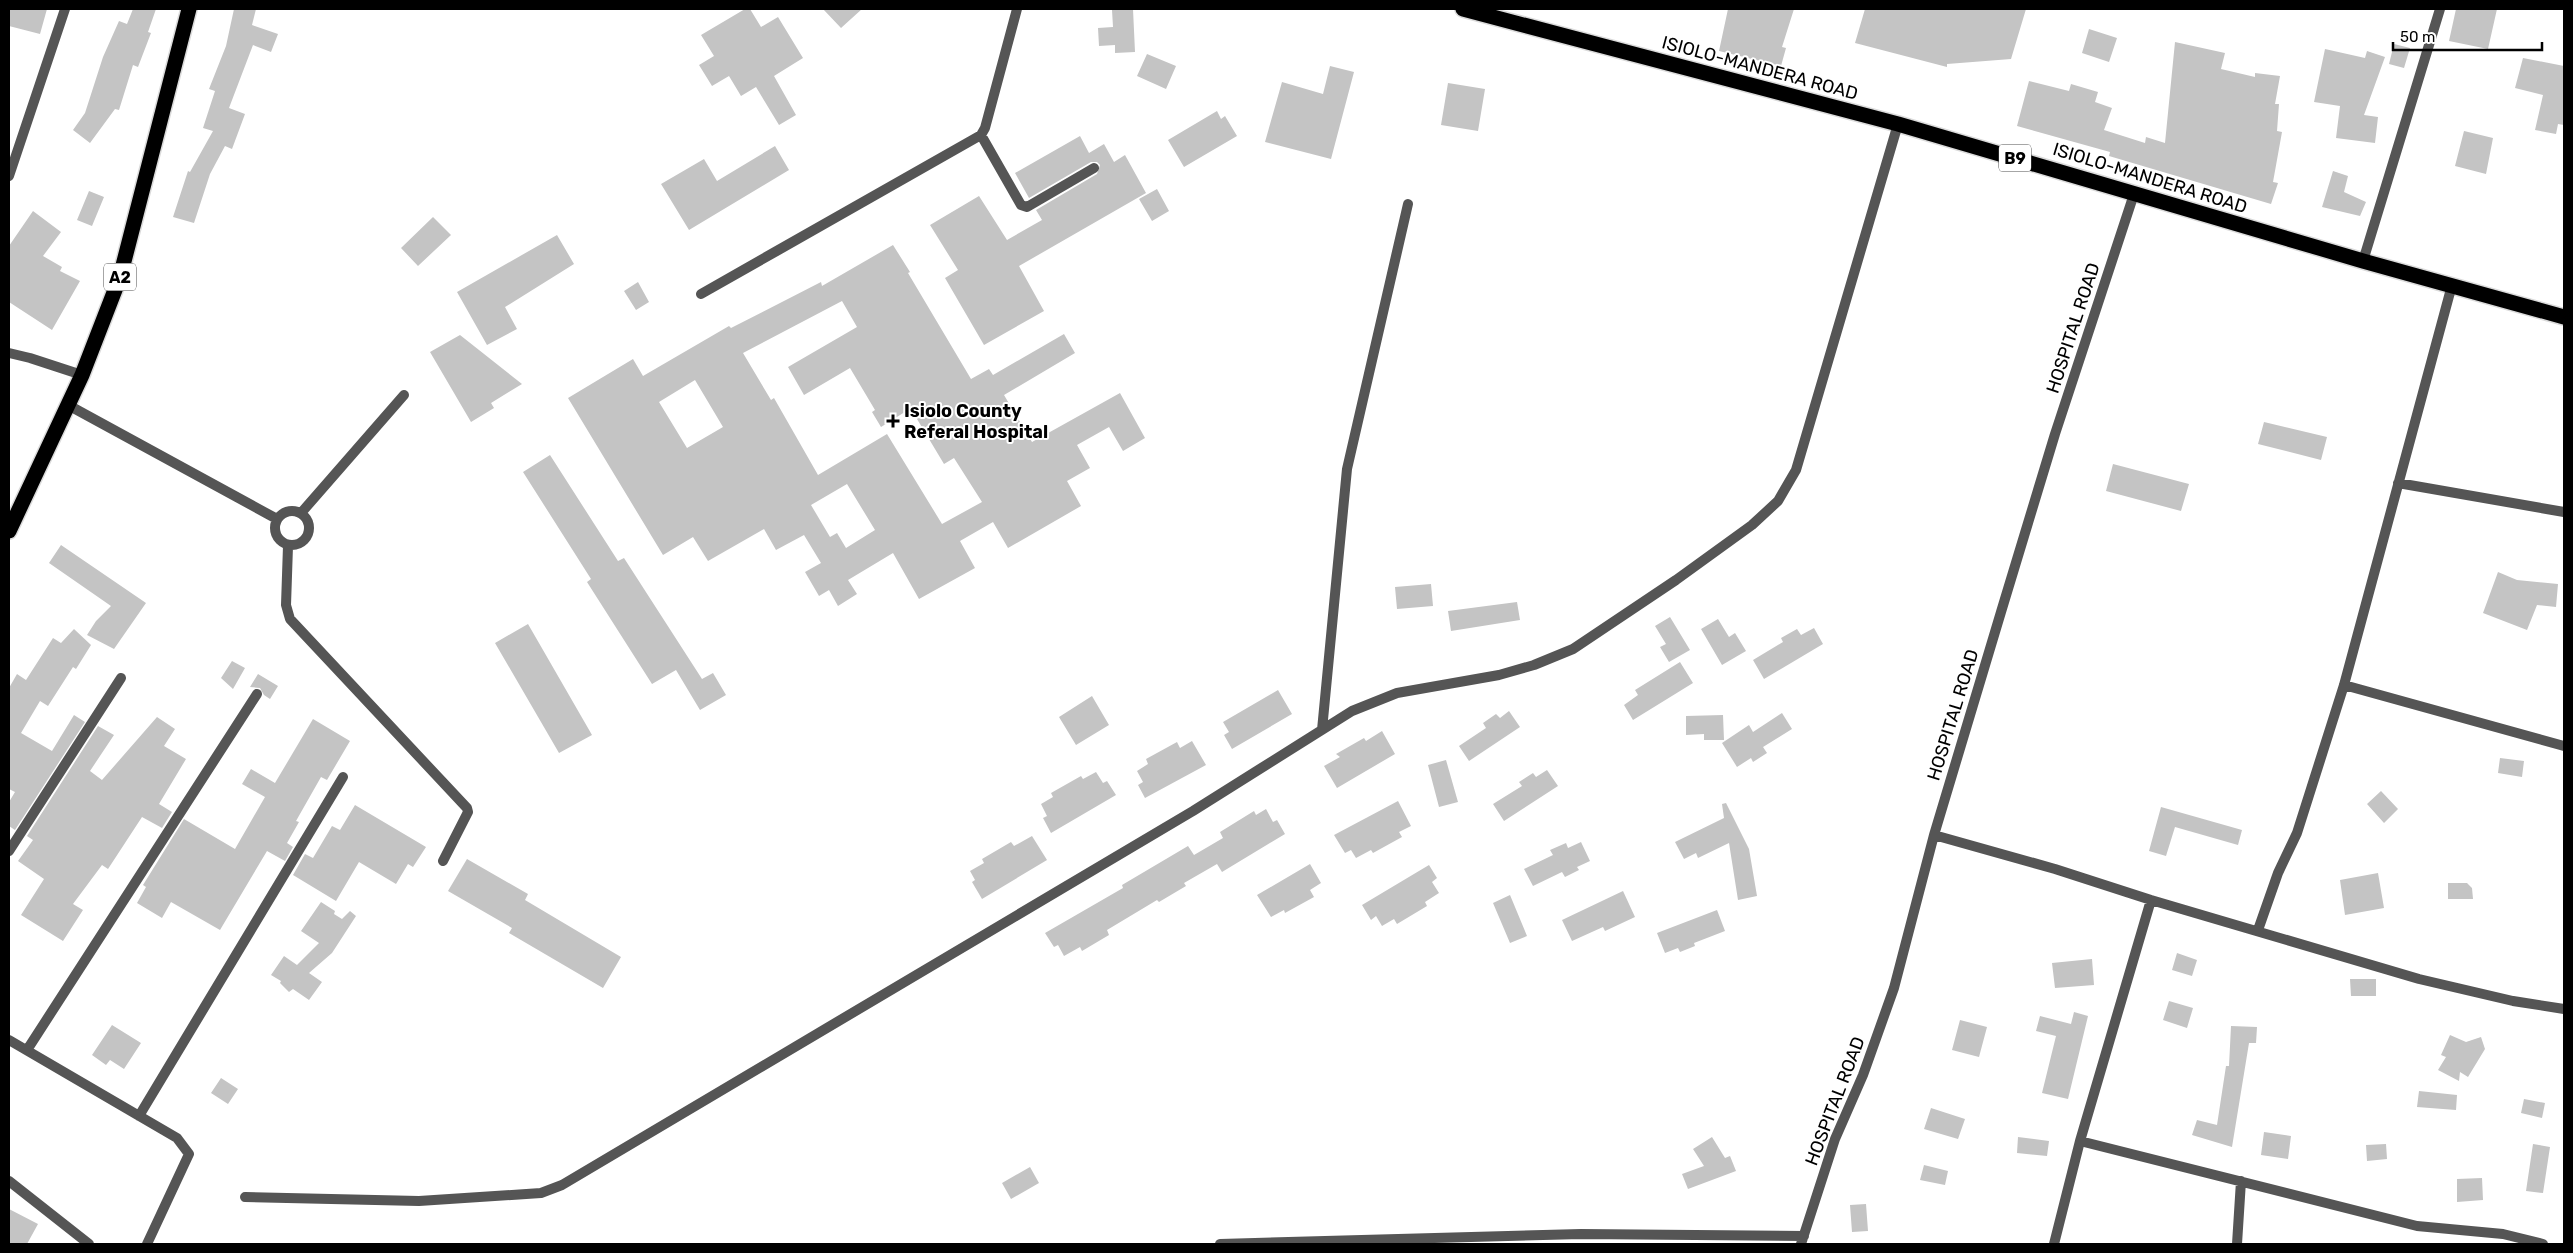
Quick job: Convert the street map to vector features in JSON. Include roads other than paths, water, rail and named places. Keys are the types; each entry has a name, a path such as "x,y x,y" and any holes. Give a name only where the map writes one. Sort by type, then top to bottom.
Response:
{"highway":[{"name":"A2","path":"9,531 82,375 120,277 189,9"},
{"name":"ISIOLO-MANDERA ROAD","path":"1464,9 1898,124 2363,261 2564,317"}],"street":[{"path":"9,176 66,9"},
{"path":"701,294 981,135 985,128 1017,9"},
{"path":"2363,261 2440,9"},
{"path":"245,1196 419,1201 541,1193 562,1185 1193,811 1352,711 1397,693 1498,675 1534,665 1573,649 1676,580 1752,524 1778,500 1796,470 1898,124"},
{"path":"981,135 1021,205 1027,207 1094,168"},
{"name":"HOSPITAL ROAD","path":"1803,1240 1835,1139 1863,1075 1894,988 1934,835 2055,434 2134,194"},
{"path":"1322,730 1347,468 1408,204"},
{"path":"2258,930 2278,873 2296,834 2344,685 2452,285"},
{"path":"9,353 82,375"},
{"path":"301,513 404,395"},
{"path":"68,405 277,519"},
{"path":"2398,483 2564,512"},
{"path":"288,511 301,513 309,524 309,531 302,543 288,546 277,538 274,532 277,519 288,511"},
{"path":"288,546 286,605 290,618 467,808 468,812 443,861"},
{"path":"9,851 120,678"},
{"path":"2344,685 2564,746"},
{"path":"27,1050 256,694"},
{"path":"139,1116 342,777"},
{"path":"1934,835 2055,869 2151,900 2419,979 2513,1001 2564,1009"},
{"path":"2054,1244 2080,1141 2151,900"},
{"path":"9,1040 177,1138 189,1154 147,1244"},
{"path":"2080,1141 2241,1181 2270,1191 2417,1226 2503,1234 2523,1242 2543,1244"},
{"path":"9,1181 89,1244"},
{"path":"2237,1244 2241,1181"},
{"path":"1220,1244 1581,1234 1803,1240"}],"place":[{"name":"Isiolo County Referal Hospital","path":"893,421"}]}
